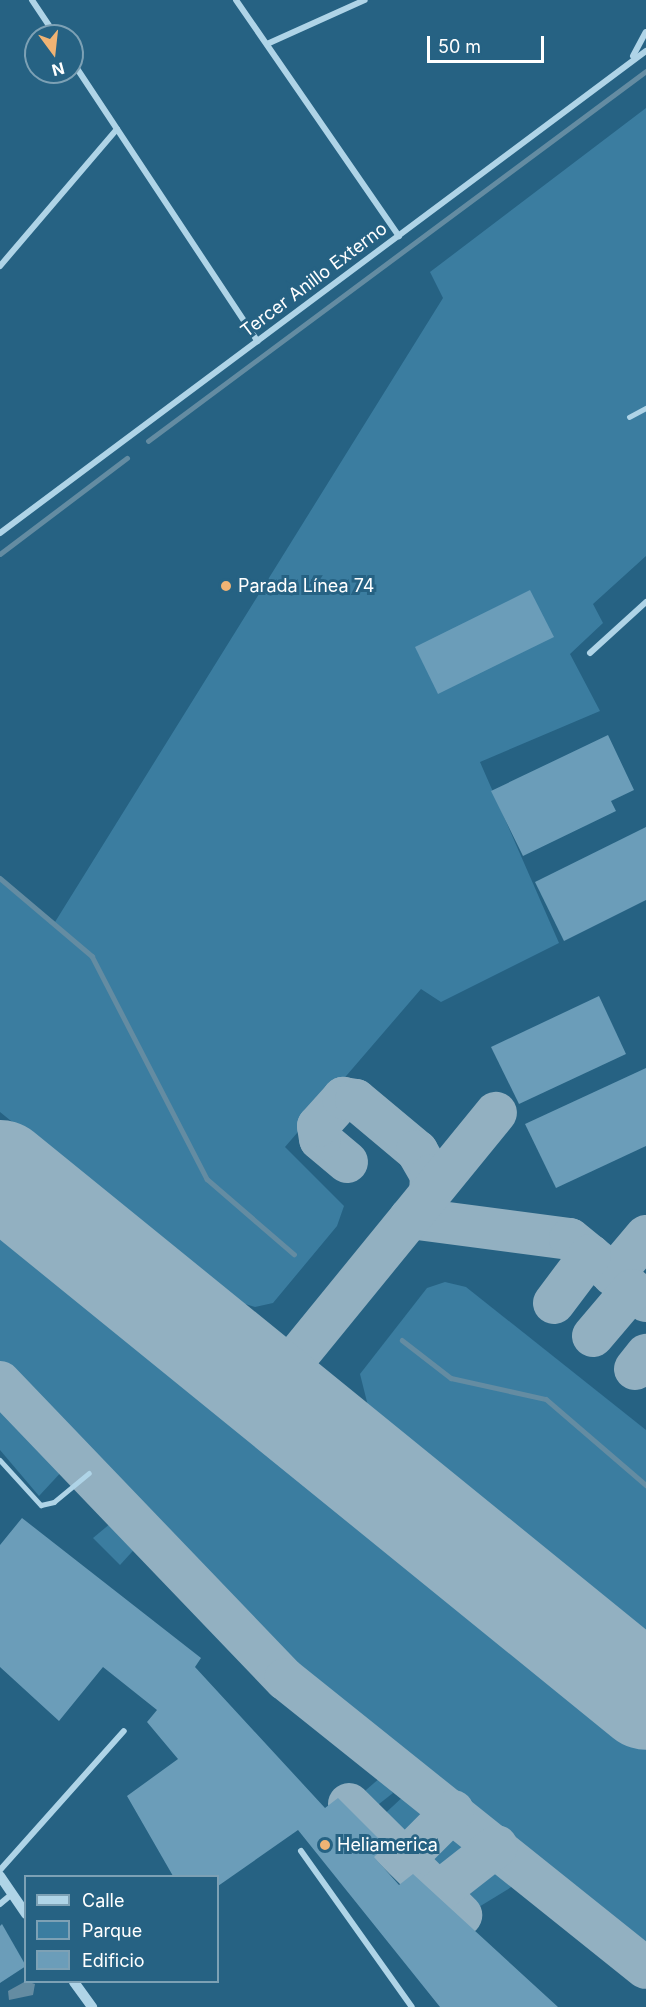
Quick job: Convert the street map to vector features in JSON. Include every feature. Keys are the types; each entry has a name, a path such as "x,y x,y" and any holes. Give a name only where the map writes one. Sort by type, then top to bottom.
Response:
{"street":[{"path":"32,0 48,24"},
{"path":"236,0 399,236"},
{"path":"267,44 365,0"},
{"path":"632,57 646,32"},
{"name":"Tercer Anillo Externo","path":"0,533 399,236 632,57 646,51"},
{"path":"84,79 257,341"},
{"path":"0,266 117,129"},
{"path":"590,653 646,602"},
{"path":"0,1870 124,1731"},
{"path":"301,1851 412,2007"},
{"path":"0,1876 24,1911"},
{"path":"0,1904 12,1894"},
{"path":"75,1983 92,2007"}],"lane":[{"path":"628,417 646,408"},
{"path":"0,1460 41,1505 54,1502 89,1473"}],"green space":[{"path":"646,108 646,556 593,604 603,623 570,654 600,711 480,762 559,943 441,1002 421,989 285,1147 344,1206 337,1226 273,1303 255,1307 232,1300 0,1112 0,878 55,922 443,298 430,272"},
{"path":"0,1235 646,1747 646,1952 276,1651 0,1362"},
{"path":"445,1282 466,1287 646,1430 646,1636 369,1410 360,1374 427,1288"},
{"path":"0,1401 65,1468 39,1496 0,1450"},
{"path":"117,1518 141,1542 120,1565 93,1538"},
{"path":"381,1777 393,1793 365,1815 351,1803"},
{"path":"408,1792 437,1818 403,1847 377,1821"},
{"path":"450,1825 477,1849 440,1876 413,1858"},
{"path":"492,1862 518,1883 469,1913 455,1898 457,1888"}],"shaded area":[{"path":"24,1982 35,1984 33,1995 9,2000 8,1991"}],"building":[{"path":"530,590 554,637 438,694 415,647"},
{"path":"608,735 634,790 611,801 616,811 523,856 491,791"},
{"path":"646,827 646,900 564,941 535,882"},
{"path":"599,996 626,1054 519,1104 491,1047"},
{"path":"646,1068 646,1146 556,1188 525,1124"},
{"path":"22,1518 201,1658 195,1667 325,1808 338,1798 386,1846 374,1857 399,1885 413,1874 558,2007 440,2007 298,1830 219,1885 219,1875 172,1875 127,1796 178,1759 147,1722 157,1710 103,1667 59,1721 0,1667 0,1545"},
{"path":"2,1924 24,1962 24,1967 0,1983 0,1926"}],"waterway":[{"path":"148,441 646,71"},
{"path":"0,554 127,458"},
{"path":"0,878 92,956 207,1179 294,1254"},
{"path":"402,1340 451,1378 546,1399 646,1485"}],"taxiway":[{"path":"347,1162 320,1139 318,1126 343,1098 356,1100 417,1151 431,1175 430,1195"},
{"path":"269,1391 496,1113"},
{"path":"410,1218 570,1239 646,1301"},
{"path":"613,1275 646,1236"},
{"path":"554,1303 590,1255"},
{"path":"593,1336 632,1290"},
{"path":"635,1369 646,1355"},
{"path":"0,1382 285,1679 646,1968"},
{"path":"349,1804 461,1915"},
{"path":"405,1859 453,1811"},
{"path":"437,1893 497,1846"}],"runway":[{"path":"0,1172 646,1697"}],"place":[{"name":"Parada Línea 74","path":"226,586"},
{"name":"Heliamerica","path":"325,1845"}]}
